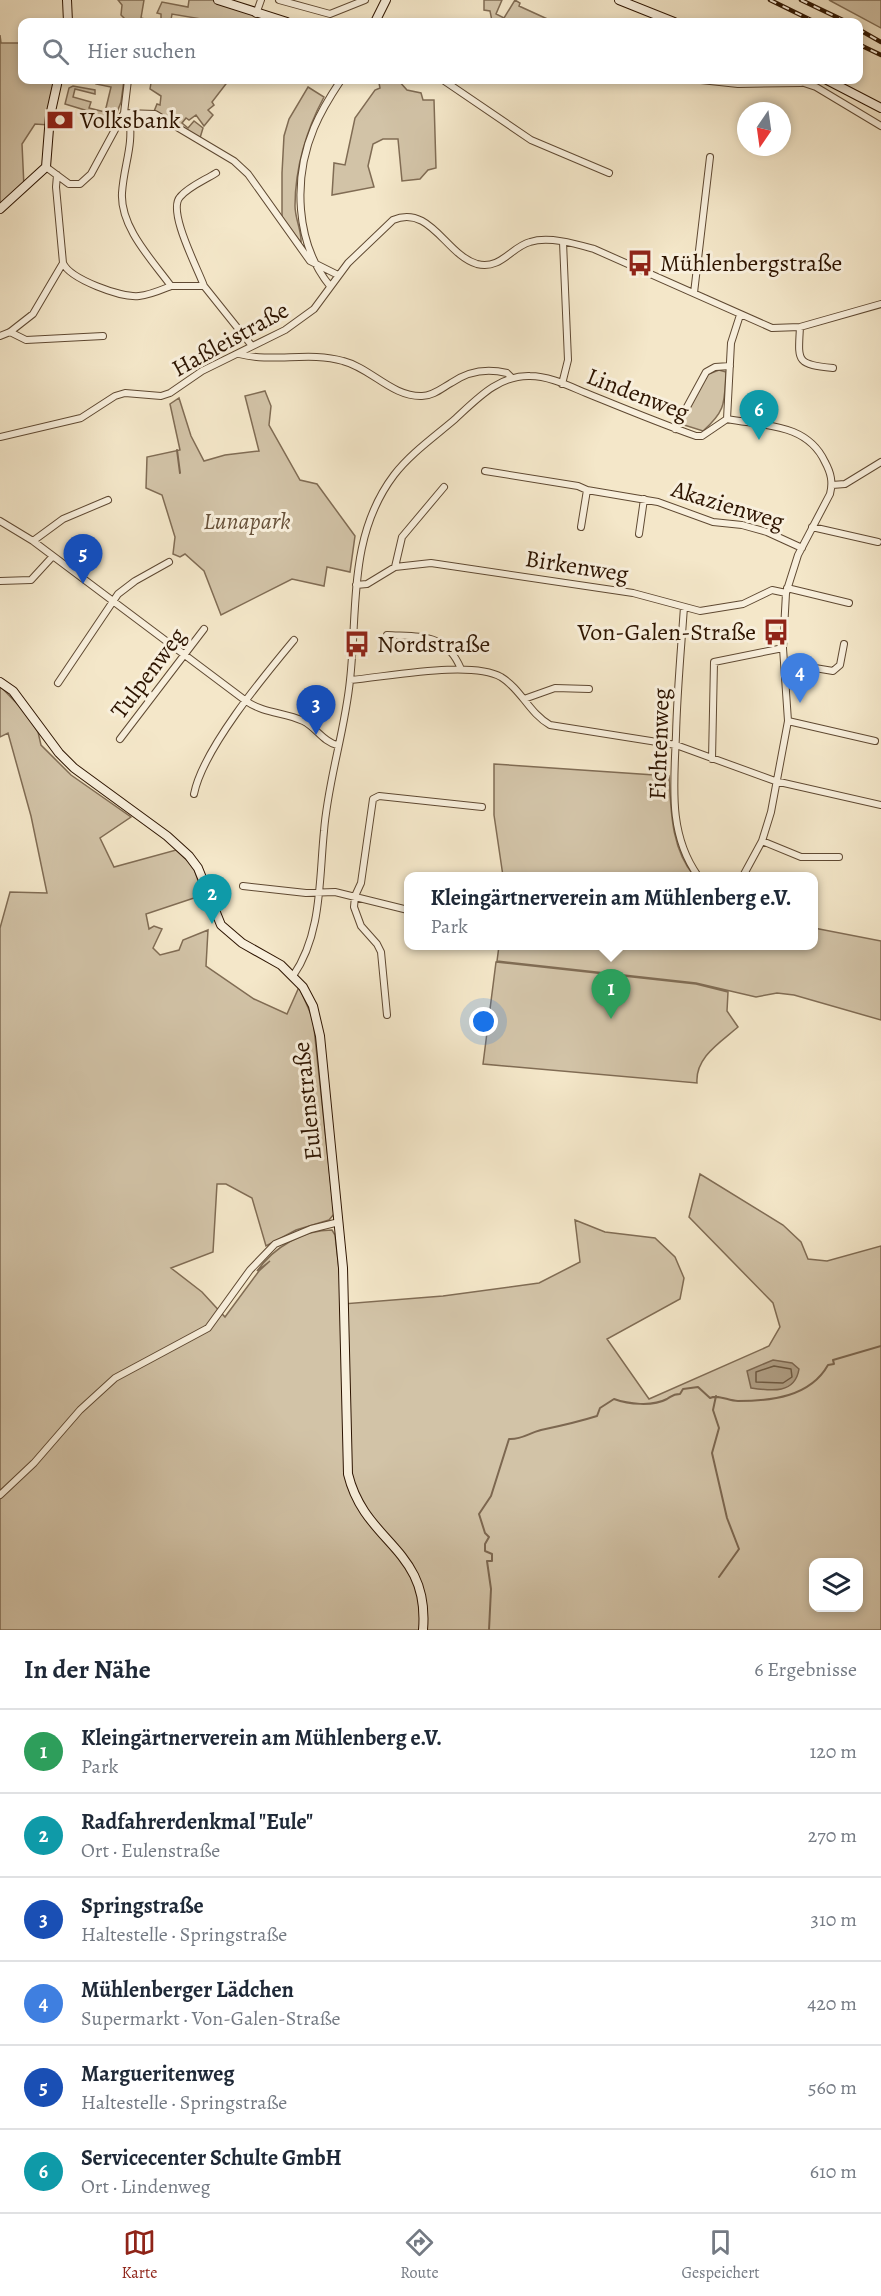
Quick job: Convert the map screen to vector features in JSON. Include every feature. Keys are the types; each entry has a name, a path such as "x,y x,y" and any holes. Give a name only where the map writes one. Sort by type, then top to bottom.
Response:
{"main road":[{"path":"218,0 272,18"},
{"path":"377,18 386,0"},
{"path":"619,0 664,18"},
{"path":"67,1 68,18"},
{"path":"0,208 41,174 46,167 50,116 57,84"},
{"path":"834,84 881,108"},
{"name":"Eulenstraße","path":"0,682 13,691 59,753 74,768 189,856 198,868 214,912 230,934 281,965 309,996 317,1018 339,1222 346,1308 348,1474 364,1514 401,1554 418,1579 423,1604 423,1630"}],"street":[{"path":"256,14 261,0"},
{"path":"279,0 330,14 365,0"},
{"path":"128,84 127,114 131,149 122,192 123,208 133,232 171,286"},
{"path":"330,286 317,266 302,225 299,207 305,159 313,129 339,84"},
{"path":"449,84 531,140 609,173"},
{"path":"808,84 881,126"},
{"path":"127,114 150,113 234,161 248,174 310,261 338,275"},
{"path":"46,167 73,185 86,179 127,114"},
{"path":"694,293 710,157"},
{"path":"216,173 179,197 176,207 177,219 204,286 252,346"},
{"path":"57,176 63,263 70,274 84,281 133,296 171,286 204,286"},
{"name":"Haßleistraße","path":"0,437 81,418 125,393 161,396 170,393 202,371 239,354 304,318 338,275 393,220 399,217 409,217 425,222 462,255 478,264 496,263 531,242 563,242"},
{"path":"293,976 306,953 313,931 329,784 350,680 359,554 368,522 395,474 494,385 511,377 533,376 562,384 568,360 563,242 606,253 772,328 800,327 881,304"},
{"path":"0,336 10,332 33,314 63,263"},
{"path":"740,315 734,331 726,419 793,431 809,438 822,454 832,485 802,548 787,591 783,648 788,721 771,812 762,841 745,872"},
{"path":"800,327 799,358 801,362 806,365 833,368"},
{"path":"10,332 26,339 103,336"},
{"path":"239,354 256,358 304,356 344,361 402,393 419,396 434,393 471,372 501,371 511,377"},
{"path":"675,429 706,372 715,367 730,366"},
{"name":"Lindenweg","path":"562,384 675,429 702,436 726,419"},
{"path":"832,485 845,484 881,462"},
{"name":"Akazienweg","path":"485,471 644,499 713,522 741,525 767,532 802,548"},
{"path":"395,567 402,537 444,487"},
{"path":"581,527 587,490"},
{"name":"Akazienweg","path":"639,534 644,499"},
{"path":"33,541 63,519 108,500"},
{"path":"0,521 33,541 246,701 267,712 304,721 329,742 337,745"},
{"path":"812,527 878,542"},
{"path":"0,581 31,580 53,556"},
{"path":"58,683 113,601 135,581 169,562"},
{"name":"Birkenweg","path":"356,585 367,584 395,567 431,563 633,593 709,612 743,604 772,590 849,603"},
{"name":"Fichtenweg","path":"684,607 673,786 676,823 688,862 695,872"},
{"name":"Tulpenweg","path":"120,739 204,629"},
{"path":"387,635 440,641 456,657 461,669"},
{"path":"194,794 197,779 246,701 294,639"},
{"path":"785,663 833,671 840,665 844,645"},
{"path":"712,759 714,662 783,648"},
{"path":"350,680 461,669 490,673 501,677 524,699 542,721 556,727 675,745 775,781 881,805"},
{"path":"524,699 555,688 589,689"},
{"path":"788,721 875,741"},
{"path":"387,1015 381,952 357,918 355,896 361,883 372,802 376,797 482,807"},
{"path":"762,841 801,857 839,857"},
{"path":"243,886 355,896 404,909"},
{"path":"0,1495 34,1463 80,1410 116,1378 208,1328 250,1270 275,1244 311,1228 339,1222"}],"green space":[{"path":"118,0 144,0 141,18 124,18 121,15 122,5"},
{"path":"189,0 218,0 275,18 196,18 172,14 171,18 161,18 161,14 157,13 162,2 188,7"},
{"path":"484,0 502,0 496,14 504,18 491,18 490,11 484,10"},
{"path":"515,0 520,3 519,6 545,18 504,18"},
{"path":"829,0 881,0 881,28"},
{"path":"0,35 1,43 18,43 18,84 57,84 49,125 35,124 22,144 24,187 0,209"},
{"path":"96,84 123,84 121,102 112,125 88,111 65,104 69,88 73,86 95,90 95,94 75,89 73,97 91,102 89,108 105,112 111,87"},
{"path":"151,84 226,84 212,102 214,105 208,110 213,115 204,126 196,115 189,120 186,118 182,123 188,128 194,121 203,128 200,138 153,114 157,104 160,105 161,96 150,89"},
{"path":"379,84 402,84 407,90 421,93 423,100 434,100 436,168 428,170 420,179 402,181 398,139 383,139 373,144 368,166 374,187 332,195 334,163 345,165 355,118 375,90 380,88"},
{"path":"308,87 324,97 307,136 299,164 295,206 301,243 282,217 282,173 284,136 289,119"},
{"path":"719,370 726,372 723,405 716,417 703,431 681,424 706,375"},
{"name":"Lunapark","path":"265,391 271,406 269,425 300,480 317,484 355,536 350,572 327,567 324,586 292,579 221,615 204,571 185,554 180,557 173,554 175,537 162,495 146,488 147,457 180,450 170,404 179,398 191,436 204,461 225,455 259,451 245,396"},
{"path":"0,686 27,714 38,732 41,745 71,775 131,817 100,838 114,867 176,850 193,866 203,895 146,914 149,929 154,926 162,929 153,948 160,955 179,950 183,940 208,930 206,966 254,999 287,1014 299,987 313,1019 334,1214 329,1220 296,1230 266,1246 252,1198 226,1184 217,1184 213,1252 171,1268 202,1292 225,1317 259,1271 270,1261 257,1271 272,1254 310,1233 332,1230 335,1235 343,1304 443,1296 539,1283 580,1262 575,1220 605,1232 655,1238 675,1257 684,1278 680,1299 607,1339 649,1399 769,1346 780,1327 773,1303 689,1217 700,1174 783,1225 801,1242 808,1259 827,1261 881,1246 881,1630 0,1630 0,928 10,892 47,893 31,816 8,733 0,737"},
{"path":"494,764 669,776 674,829 681,853 691,872 502,872 494,815"},
{"path":"818,929 881,941 881,1020 794,995 777,993 756,997 696,983 497,961 498,950 818,950"},
{"path":"496,962 696,984 728,992 727,1011 738,1027 710,1051 700,1065 697,1083 483,1064"}],"water":[{"path":"773,1360 792,1363 799,1369 793,1383 788,1387 774,1390 751,1388 747,1371"}],"waterway":[{"path":"177,450 180,473"},
{"path":"489,1630 491,1589 487,1561 492,1561 492,1554 485,1551 485,1544 489,1537 485,1533 479,1514 491,1496 509,1439 597,1416 600,1408 614,1399 647,1404 661,1402 680,1394 683,1389 698,1387 710,1398 717,1397 734,1401 763,1400 789,1395 811,1384 828,1365 834,1364 833,1360 881,1346"},
{"path":"716,1396 713,1410 719,1428 712,1453 727,1518 739,1549 719,1577"}],"railway":[{"path":"770,0 807,18"},
{"path":"801,0 839,18"},
{"path":"863,32 881,42"},
{"path":"863,46 881,55"}],"place":[{"name":"Volksbank","path":"60,120"},
{"name":"Mühlenbergstraße","path":"640,263"},
{"name":"Servicecenter Schulte GmbH","path":"759,440"},
{"name":"Margueritenweg","path":"83,584"},
{"name":"Von-Galen-Straße","path":"776,632"},
{"name":"Nordstraße","path":"357,644"},
{"name":"Mühlenberger Lädchen","path":"800,703"},
{"name":"Springstraße","path":"316,735"},
{"name":"Radfahrerdenkmal \"Eule\"","path":"212,924"},
{"name":"Kleingärtnerverein am Mühlenberg e.V.","path":"611,1019"}]}
